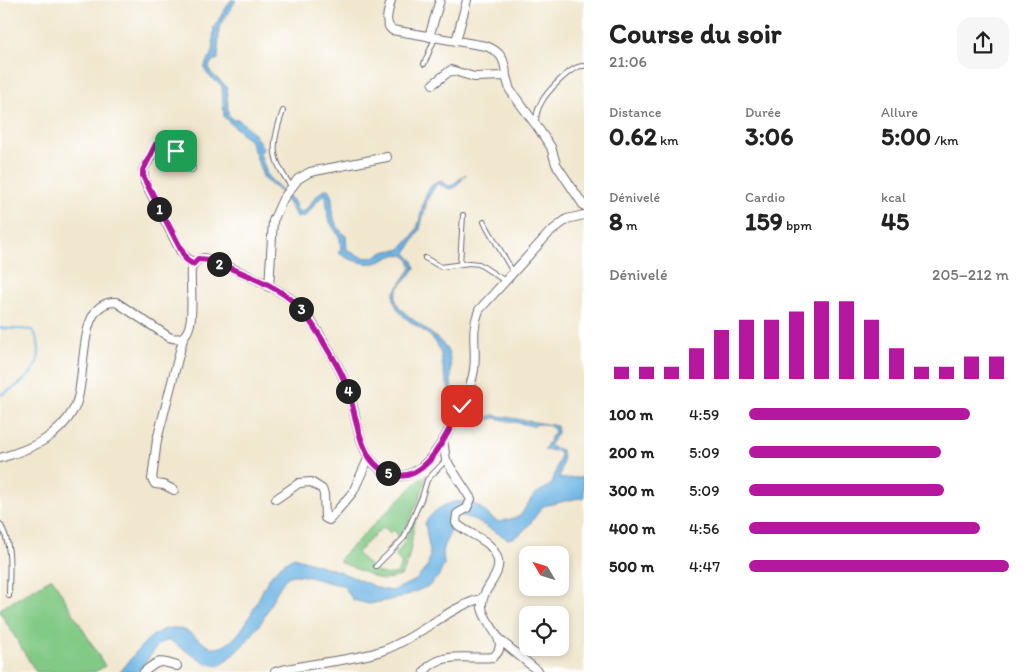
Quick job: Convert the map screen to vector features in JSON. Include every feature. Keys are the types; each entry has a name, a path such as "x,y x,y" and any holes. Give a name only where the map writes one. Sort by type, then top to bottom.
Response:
{"street":[{"path":"391,0 386,20 389,27 396,32 486,46 497,51 505,61 506,76 510,90 551,147 556,164 584,206"},
{"path":"432,37 440,0"},
{"path":"456,41 467,0"},
{"path":"433,84 451,70 474,77 506,76"},
{"path":"191,168 176,151 159,142 143,170 145,182 181,252 193,264"},
{"path":"269,287 274,221 283,199 298,178 310,172 387,157"},
{"path":"174,490 164,485 153,484 152,479 157,440 183,339 190,330 190,275 193,264 198,259 211,260 286,295 300,307 335,361 347,386 364,448 369,457 381,471 395,476 405,476 415,472 432,458 462,406 472,382 474,368 473,325 479,310 549,233 567,219 584,215"},
{"path":"0,458 31,449 40,444 58,430 68,417 82,387 89,321 100,305 107,302 116,302 169,337 178,340 183,339"},
{"path":"443,440 446,460 471,499 467,508 457,514 456,523 485,540 498,558 498,569 482,598 484,616 500,640 539,672"},
{"path":"276,499 299,482 311,482 322,489 325,518 329,520 353,492 369,457"},
{"path":"275,672 384,650 420,633 466,602 482,598"},
{"path":"424,672 427,667 448,657 493,656 499,653 501,647 500,640"},
{"path":"144,672 155,663 162,661 177,666"}],"lane":[{"path":"424,64 432,37"},
{"path":"536,124 536,114 541,102 566,74 577,66 584,66"},
{"path":"283,112 274,138 274,153 281,173 292,187"},
{"path":"460,264 463,216"},
{"path":"484,222 513,272"},
{"path":"425,258 441,267 479,264 505,281"},
{"path":"376,566 404,538 422,497 427,480 446,460"},
{"path":"0,524 4,531 9,551 9,596"}],"green space":[{"path":"427,475 420,498 401,538 397,538 397,533 393,530 390,533 385,528 382,528 357,553 370,567 379,573 397,573 402,563 395,556 403,544 420,507 408,560 401,576 382,580 340,562 341,557 418,481"},
{"path":"52,578 105,666 95,672 36,672 0,612 0,609"}],"water":[{"path":"231,0 236,0 219,28 218,59 212,61 209,67 211,73 227,87 228,114 235,121 236,118 248,128 261,144 263,149 260,153 268,177 293,200 299,213 303,212 322,191 330,190 334,219 346,236 347,250 371,258 390,250 399,250 416,231 424,200 430,187 435,183 441,181 451,186 466,174 455,188 449,189 437,183 427,200 420,229 406,253 413,261 415,268 399,287 396,301 404,312 446,348 451,364 453,394 458,407 468,421 474,422 494,415 557,426 558,432 549,446 562,450 563,461 559,479 584,477 584,499 579,498 543,506 524,531 508,539 473,519 451,513 450,533 443,547 444,565 438,577 429,586 400,598 369,604 353,600 343,585 294,575 282,583 253,634 219,666 205,663 169,640 159,644 138,672 120,672 140,647 157,633 166,629 175,628 186,631 212,648 223,646 240,631 272,574 294,557 338,571 381,589 392,591 416,580 428,566 430,552 425,523 430,516 450,503 466,502 481,508 492,518 500,522 520,516 534,495 552,484 560,457 559,451 544,450 555,431 548,425 539,424 533,426 495,418 471,425 465,423 450,393 437,344 402,314 394,301 394,293 412,267 408,258 395,255 380,262 371,263 345,257 338,252 341,250 340,238 328,219 326,194 303,217 297,217 283,194 264,179 251,142 224,117 222,86 206,73 205,69 207,61 212,55 214,27"}],"waterway":[{"path":"0,328 33,330 38,341 39,352 33,370 27,377 0,395"}],"route":[{"path":"176,151 163,142 156,144 143,170 143,176 181,252 193,264 198,259 211,260 286,295 300,307 335,361 347,386 364,448 381,471 395,476 405,476 415,472 432,458 462,406"}]}
